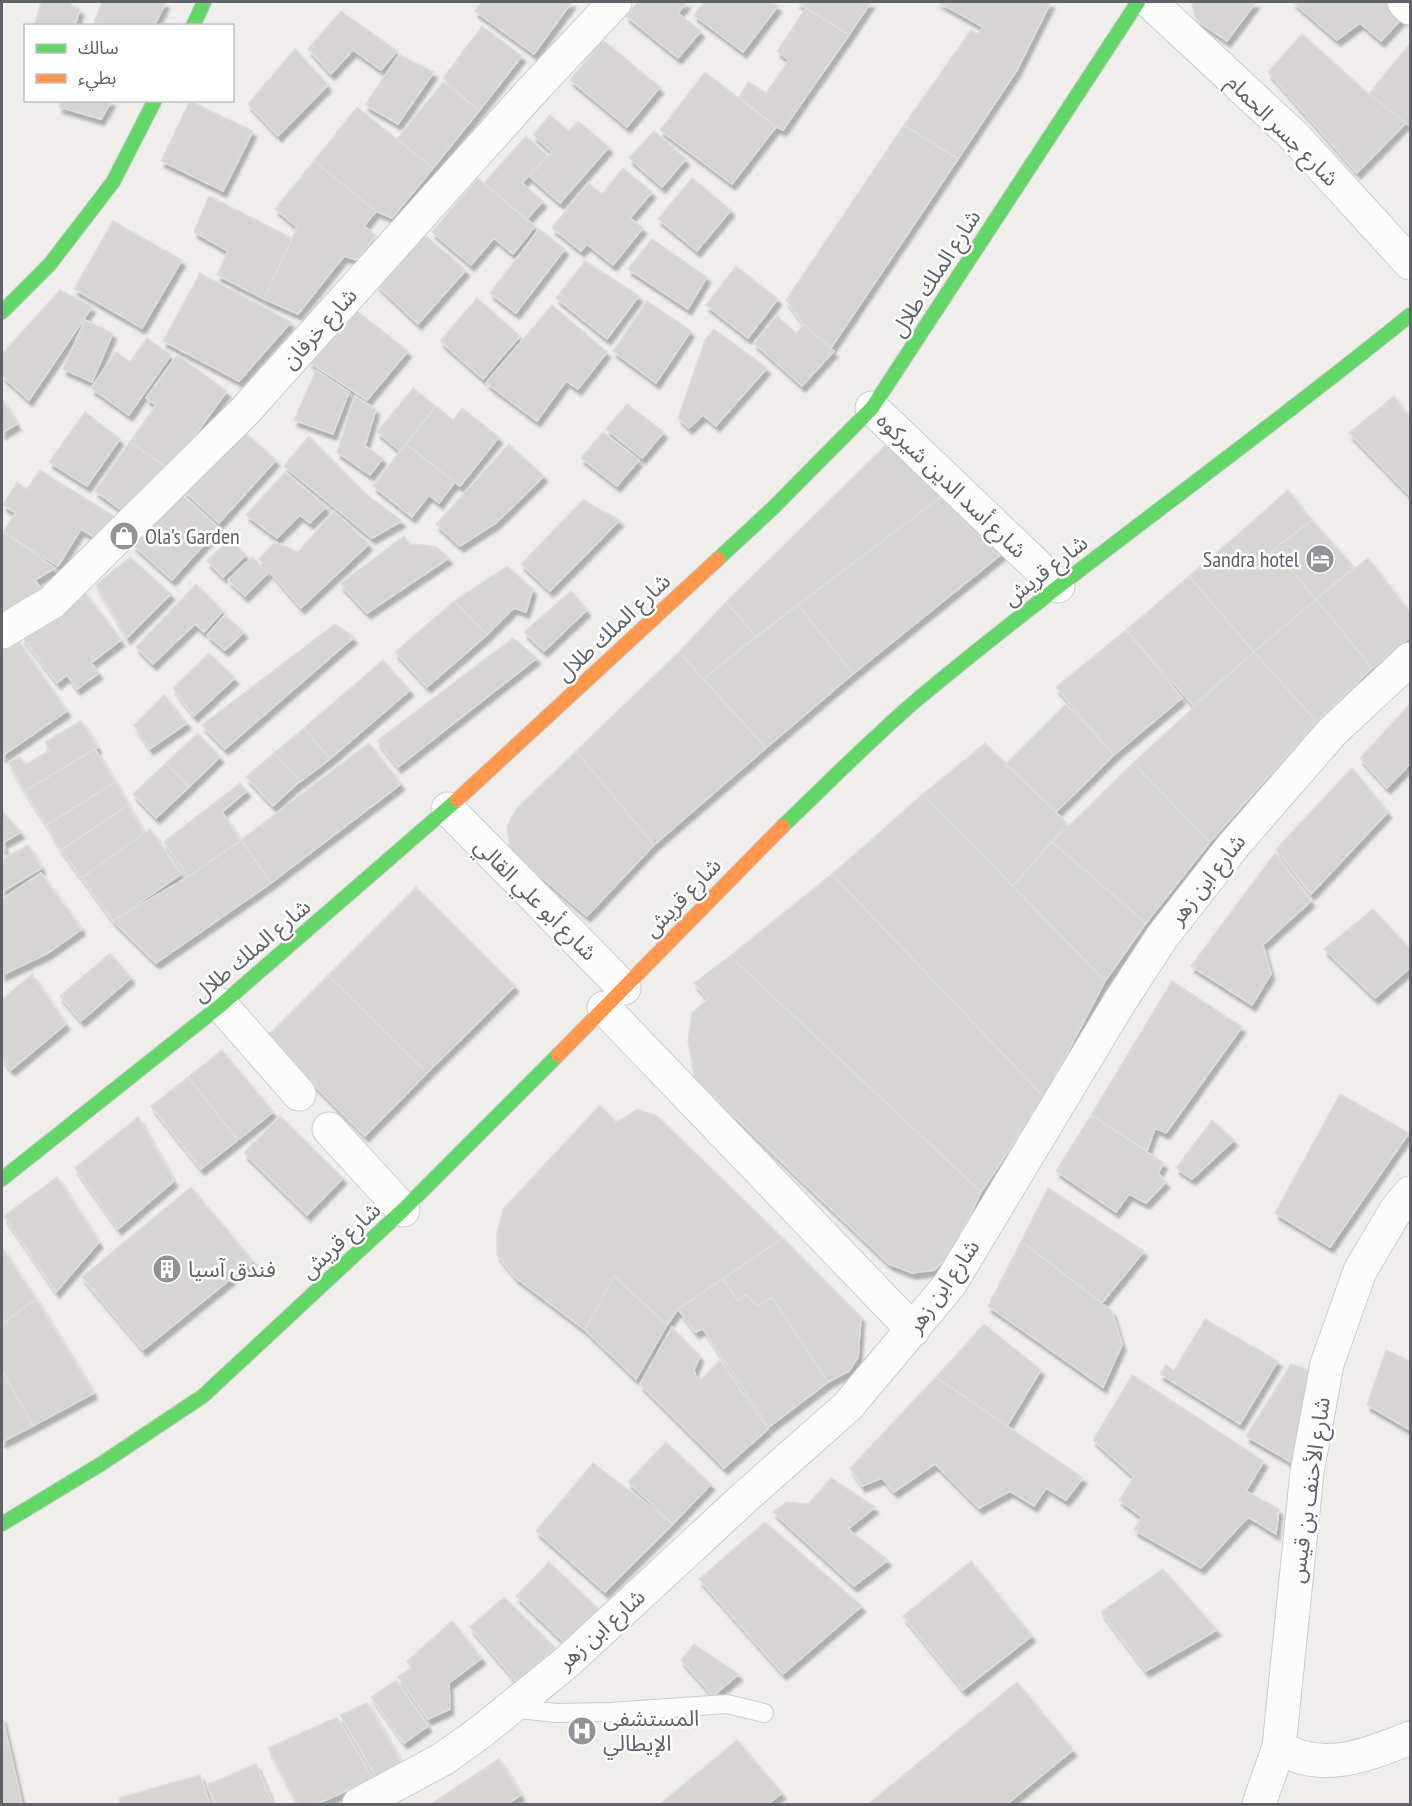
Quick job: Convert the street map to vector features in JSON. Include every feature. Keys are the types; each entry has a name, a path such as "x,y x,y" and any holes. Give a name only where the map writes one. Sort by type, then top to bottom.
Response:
{"main road":[{"path":"194,24 204,2"},
{"name":"شارع الملك طلال","path":"2,1179 221,1005 448,809 773,508 872,408 1138,2"},
{"path":"2,312 50,264 113,182 154,102"},
{"name":"شارع قريش","path":"2,1524 101,1464 203,1396 403,1210 760,848 916,700 1058,586 1355,360 1410,315"}],"street":[{"name":"شارع خرفان","path":"2,632 52,603 245,411 529,94 615,2"},
{"name":"شارع جسر الحمام","path":"1150,2 1294,136 1410,263"},
{"path":"1404,2 1410,8"},
{"name":"شارع أسد الدين شيركوه","path":"872,408 1058,586"},
{"name":"شارع ابن زهر","path":"359,1804 444,1759 511,1708 567,1662 744,1498 848,1406 950,1284 1113,1013 1162,937 1233,846 1332,732 1410,659"},
{"name":"شارع أبو علي القالي","path":"448,809 614,998 913,1330"},
{"path":"221,1005 299,1094"},
{"path":"329,1129 403,1210"},
{"name":"شارع الأحنف بن قيس","path":"1259,1804 1279,1747 1307,1472 1327,1364 1360,1271 1396,1210 1410,1193"},
{"path":"1279,1747 1300,1758 1327,1761 1373,1753 1410,1738"}],"lane":[{"path":"511,1708 556,1713 610,1712 727,1704 764,1713"}],"building":[{"path":"41,2 72,2 71,6 80,9 76,24 35,24"},
{"path":"102,2 166,2 155,24 94,24"},
{"path":"482,2 572,2 534,54 475,11"},
{"path":"638,2 687,2 678,13 701,31 678,58 626,16"},
{"path":"704,2 772,2 778,6 743,52 694,15"},
{"path":"797,2 871,2 849,35"},
{"path":"938,2 1051,2 1017,70 958,159 904,125 971,30 978,34 983,27"},
{"path":"1194,2 1256,2 1227,41 1196,20 1192,5"},
{"path":"1293,2 1386,2 1404,16 1381,41 1360,23 1337,40"},
{"path":"806,8 849,35 783,130 776,127 739,97 748,82 766,93 789,60 777,51"},
{"path":"341,11 397,51 381,70 353,50 331,74 308,49"},
{"path":"482,26 522,56 479,111 443,78"},
{"path":"1302,34 1369,94 1406,123 1357,173 1268,72"},
{"path":"603,40 660,87 627,127 570,80"},
{"path":"1410,43 1410,126 1369,94"},
{"path":"295,49 328,85 278,136 248,104"},
{"path":"399,55 434,72 398,124 365,105"},
{"path":"705,72 776,127 732,184 660,130"},
{"path":"443,82 479,111 433,168 397,139"},
{"path":"60,102 111,102 101,119 59,107"},
{"path":"190,102 253,131 223,191 161,161"},
{"path":"357,107 433,168 392,218 376,211 314,161"},
{"path":"550,115 569,131 578,121 609,147 560,203 530,177 552,152 533,135"},
{"path":"904,125 958,159 831,348 804,325 786,300"},
{"path":"654,131 686,159 662,187 629,158"},
{"path":"526,136 547,155 522,183 543,201 526,220 484,183"},
{"path":"314,161 376,211 364,226 376,236 356,260 344,256 298,314 264,299 297,227 275,209"},
{"path":"623,168 652,192 630,218 643,228 613,265 587,244 581,251 552,228 588,183 602,194"},
{"path":"478,178 535,226 513,254 494,238 471,265 432,232"},
{"path":"692,178 731,210 697,251 658,219"},
{"path":"209,196 292,238 264,299 217,275 228,251 194,232"},
{"path":"113,221 182,260 142,328 74,289"},
{"path":"539,229 565,249 516,313 490,293"},
{"path":"422,233 466,270 418,324 376,284"},
{"path":"652,239 707,277 688,309 628,269"},
{"path":"585,261 639,296 607,339 556,298"},
{"path":"736,266 778,299 748,338 706,305"},
{"path":"200,273 291,322 239,381 163,341"},
{"path":"60,290 92,307 29,400 2,376 2,354"},
{"path":"477,298 520,336 483,379 440,341"},
{"path":"647,301 691,331 656,383 613,351"},
{"path":"552,305 607,352 578,389 566,381 537,421 486,383"},
{"path":"352,307 408,351 367,400 309,362"},
{"path":"777,316 796,333 804,325 834,351 802,386 754,343"},
{"path":"85,320 113,333 92,382 63,369"},
{"path":"714,329 767,368 716,426 703,415 689,428 678,418 705,340"},
{"path":"147,338 171,355 129,415 91,388 116,352 130,362"},
{"path":"177,355 227,391 170,470 130,442 156,405 146,398"},
{"path":"316,370 349,392 333,434 294,420"},
{"path":"413,388 436,406 400,451 377,432"},
{"path":"355,396 376,409 365,446 383,458 370,475 337,452"},
{"path":"1394,396 1410,419 1410,496 1349,433"},
{"path":"2,399 17,424 2,433"},
{"path":"627,404 664,432 642,458 606,429"},
{"path":"436,406 453,420 462,408 499,437 460,486 406,444"},
{"path":"85,412 120,439 87,486 49,462"},
{"path":"240,428 276,460 219,523 183,490"},
{"path":"603,432 639,460 617,486 581,458"},
{"path":"309,436 366,494 402,521 372,538 284,466"},
{"path":"130,442 170,470 134,519 95,491"},
{"path":"406,444 455,482 439,503 429,495 412,517 373,486"},
{"path":"509,444 544,476 496,523 460,546 436,524"},
{"path":"886,445 942,496 756,636 726,602"},
{"path":"40,470 118,519 103,543 81,529 58,566 3,532 16,513 3,505 17,482 27,489"},
{"path":"285,472 326,507 310,523 300,515 277,538 246,515"},
{"path":"1288,490 1312,520 1251,567 1229,542"},
{"path":"180,493 219,528 172,580 133,545"},
{"path":"942,496 1003,553 853,674 798,605"},
{"path":"583,500 620,520 550,591 521,564"},
{"path":"334,511 369,544 301,608 259,559 275,542 298,552"},
{"path":"1312,520 1354,567 1316,599 1273,550"},
{"path":"2,533 55,568 35,580 41,589 2,612"},
{"path":"404,536 410,544 435,546 449,558 367,613 340,584"},
{"path":"230,539 246,555 223,577 207,561"},
{"path":"1229,542 1251,567 1273,550 1316,599 1254,652 1189,576"},
{"path":"130,557 171,594 127,638 96,585"},
{"path":"252,557 268,573 245,596 228,580"},
{"path":"1368,558 1410,612 1410,637 1372,668 1316,599"},
{"path":"507,566 533,589 526,612 514,608 487,635 454,601"},
{"path":"1189,576 1254,652 1193,705 1126,630"},
{"path":"196,584 223,611 204,632 195,624 153,664 136,647"},
{"path":"84,591 121,640 91,663 99,673 77,689 67,675 57,683 22,637"},
{"path":"571,591 587,610 544,651 524,632"},
{"path":"1316,599 1372,668 1317,722 1254,652"},
{"path":"454,601 487,635 427,687 395,652"},
{"path":"726,602 756,636 703,679 679,652"},
{"path":"798,605 853,674 766,748 703,679"},
{"path":"225,615 244,632 225,650 207,635"},
{"path":"335,624 354,637 225,749 202,725"},
{"path":"1126,630 1182,698 1114,755 1056,687"},
{"path":"15,636 67,711 2,756 2,645"},
{"path":"513,638 537,658 398,767 377,741"},
{"path":"679,652 766,748 654,845 576,751"},
{"path":"1254,652 1317,722 1210,842 1133,763"},
{"path":"209,653 235,678 194,716 173,688"},
{"path":"383,660 410,690 330,759 304,728"},
{"path":"164,695 187,723 150,749 134,725"},
{"path":"1066,704 1114,755 1056,812 1006,764"},
{"path":"1410,704 1410,764 1387,788 1360,758"},
{"path":"81,721 98,747 25,791 9,763 19,756 25,765 50,750 45,742"},
{"path":"304,728 330,759 300,782 274,753"},
{"path":"198,733 220,757 189,787 166,763"},
{"path":"369,743 401,784 271,883 241,840"},
{"path":"985,743 1067,823 1013,886 923,794"},
{"path":"95,749 115,782 47,825 25,791"},
{"path":"576,751 654,845 587,916 510,850 507,826 517,808"},
{"path":"274,753 300,781 273,806 246,777"},
{"path":"166,763 189,787 156,818 133,794"},
{"path":"1133,763 1210,842 1146,923 1052,842"},
{"path":"1352,768 1388,812 1311,894 1276,849"},
{"path":"115,782 128,805 61,850 47,825"},
{"path":"240,783 247,791 222,812 241,840 188,877 164,842"},
{"path":"923,794 1105,981 1044,1097 832,874"},
{"path":"128,805 144,833 82,878 61,850"},
{"path":"2,811 21,832 2,843"},
{"path":"150,829 181,874 113,921 82,878"},
{"path":"241,840 271,883 156,963 113,921 188,877"},
{"path":"1052,842 1146,923 1105,981 1013,886"},
{"path":"28,845 42,868 2,892 2,860"},
{"path":"1275,853 1311,901 1263,945 1271,974 1252,1005 1191,966"},
{"path":"41,873 82,929 48,953 2,975 2,899"},
{"path":"832,874 1044,1097 981,1192 730,956"},
{"path":"416,887 515,986 427,1073 328,975"},
{"path":"1373,909 1410,949 1410,968 1375,998 1324,949"},
{"path":"110,953 131,978 81,1021 60,996"},
{"path":"730,956 981,1192 952,1253 934,1270 912,1273 889,1264 695,1079 688,1041 692,1013 708,999 694,983"},
{"path":"32,974 66,1024 11,1070 2,1058 2,1000"},
{"path":"328,975 427,1073 365,1136 266,1037"},
{"path":"1172,981 1242,1027 1166,1133 1155,1128 1147,1151 1091,1115"},
{"path":"222,1050 273,1112 238,1140 188,1077"},
{"path":"188,1077 238,1140 201,1169 151,1106"},
{"path":"1340,1094 1409,1133 1330,1247 1275,1213"},
{"path":"600,1105 616,1122 638,1109 657,1116 783,1238 678,1309 667,1325 614,1276 585,1330 516,1278 497,1255 497,1232 504,1208"},
{"path":"1091,1115 1164,1163 1158,1173 1166,1182 1146,1203 1129,1194 1116,1212 1056,1171"},
{"path":"280,1116 343,1178 307,1215 244,1153"},
{"path":"138,1117 174,1181 118,1229 75,1168"},
{"path":"1212,1120 1234,1140 1192,1179 1176,1168"},
{"path":"57,1177 99,1242 56,1292 4,1216"},
{"name":"فندق آسيا","path":"191,1187 253,1261 143,1350 82,1277"},
{"path":"1048,1188 1144,1251 1102,1303 1021,1241"},
{"path":"783,1238 861,1317 858,1357 849,1371 828,1382 772,1297 757,1306 746,1294 738,1301 723,1279"},
{"path":"1021,1241 1112,1311 1122,1345 1103,1387 988,1306"},
{"path":"2,1248 36,1299 2,1324"},
{"path":"614,1276 667,1325 636,1379 585,1330"},
{"path":"723,1279 738,1301 746,1294 757,1306 772,1297 828,1382 769,1427 703,1329 695,1332 678,1309"},
{"path":"36,1299 94,1393 33,1426 2,1370 2,1324"},
{"path":"1205,1319 1278,1361 1240,1424 1160,1374 1166,1365 1174,1371"},
{"path":"984,1324 1041,1370 1007,1426 936,1377"},
{"path":"672,1327 700,1356 694,1370 696,1377 702,1379 720,1360 768,1429 724,1468 640,1384"},
{"path":"1386,1350 1410,1361 1410,1430 1367,1405"},
{"path":"1291,1364 1324,1375 1303,1469 1246,1436"},
{"path":"2,1370 33,1426 2,1442"},
{"path":"1132,1375 1264,1461 1246,1491 1279,1509 1276,1534 1248,1517 1201,1568 1134,1530 1142,1517 1119,1500 1134,1477 1093,1440"},
{"path":"936,1377 1083,1478 1066,1500 1046,1488 1034,1506 1010,1491 979,1508 935,1464 894,1492 882,1478 862,1486 850,1468"},
{"path":"666,1442 711,1484 673,1524 628,1482"},
{"path":"593,1463 673,1524 605,1592 536,1531"},
{"path":"831,1478 875,1507 848,1529 888,1560 854,1586 773,1512 786,1502 808,1504"},
{"path":"765,1522 862,1606 783,1674 699,1579"},
{"path":"971,1561 1032,1636 963,1690 903,1616"},
{"path":"549,1562 602,1612 569,1647 516,1596"},
{"path":"1163,1569 1217,1630 1146,1671 1101,1612"},
{"path":"504,1597 555,1648 516,1681 470,1627"},
{"path":"452,1621 482,1658 449,1683 450,1709 428,1719 398,1677 411,1668 407,1661"},
{"path":"694,1644 739,1674 713,1696 681,1660"},
{"path":"396,1680 428,1726 404,1743 371,1697"},
{"path":"1017,1682 1073,1750 1007,1804 868,1804"},
{"path":"367,1703 403,1765 377,1778 340,1715"},
{"path":"2,1716 22,1804 2,1804"},
{"path":"337,1717 373,1779 317,1804 298,1804 268,1748"},
{"path":"737,1740 782,1793 768,1804 660,1804"},
{"path":"499,1759 521,1795 507,1804 431,1804"},
{"path":"256,1764 273,1804 216,1804 207,1785"},
{"path":"200,1775 210,1804 121,1804 119,1798"}],"traffic: fast":[{"path":"194,24 204,2"},
{"path":"718,559 773,508 872,408 1138,2"},
{"path":"2,312 50,264 113,182 154,102"},
{"path":"783,826 902,713 979,649 1410,315"},
{"path":"2,1179 221,1005 457,800"},
{"path":"2,1524 101,1464 203,1396 403,1210 558,1055"}],"traffic: slow":[{"path":"457,800 718,559"},
{"path":"558,1055 783,826"}],"place":[{"name":"Ola's Garden","path":"124,536"},
{"name":"Sandra hotel","path":"1320,559"},
{"name":"فندق آسيا","path":"167,1269"},
{"name":"المستشفى الإيطالي","path":"582,1731"}]}
